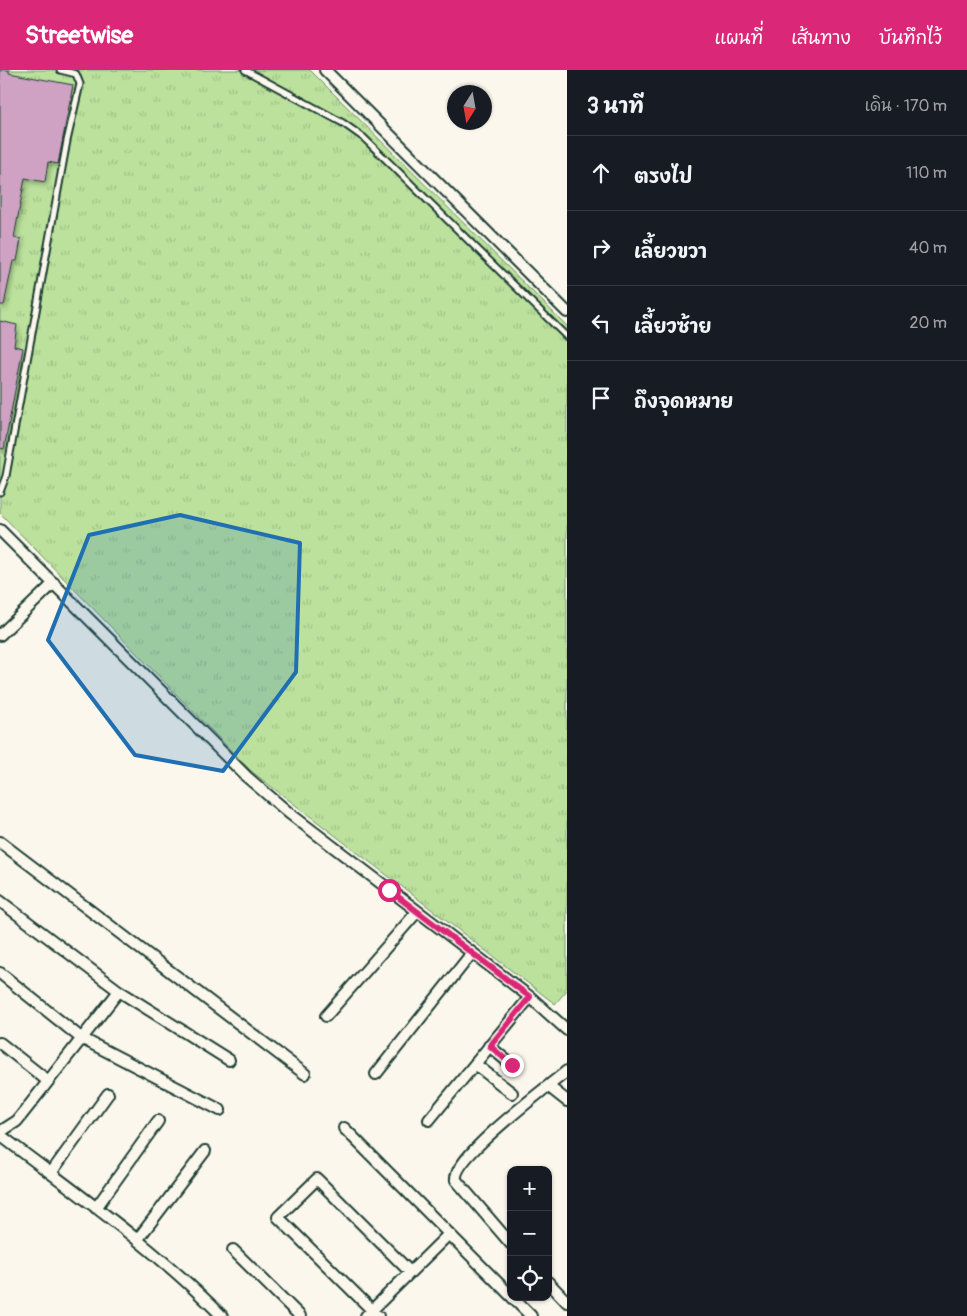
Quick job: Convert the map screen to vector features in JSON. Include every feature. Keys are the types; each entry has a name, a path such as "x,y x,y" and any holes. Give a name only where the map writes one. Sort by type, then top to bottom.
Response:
{"street":[{"path":"325,70 567,312"},
{"path":"0,530 247,778 289,813 530,997 566,1027"},
{"path":"0,635 54,584"},
{"path":"0,842 305,1074"},
{"path":"0,901 118,991 228,1060"},
{"path":"326,1016 417,912"},
{"path":"376,1074 472,953"},
{"path":"0,973 82,1038 220,1110"},
{"path":"118,991 17,1121 2,1134 51,1174 138,1239 189,1283 222,1316"},
{"path":"429,1120 530,997"},
{"path":"0,1044 48,1081"},
{"path":"490,1046 512,1065"},
{"path":"475,1064 512,1093"},
{"path":"507,1239 456,1180 455,1175 461,1164 504,1120 567,1071"},
{"path":"548,1086 567,1100"},
{"path":"51,1174 108,1094"},
{"path":"96,1208 158,1120"},
{"path":"344,1128 507,1291"},
{"path":"138,1239 205,1151"},
{"path":"410,1272 317,1179 278,1218 372,1314 410,1272 449,1234"},
{"path":"233,1250 300,1316"},
{"path":"552,1286 567,1302"},
{"path":"517,1301 531,1316"}],"lane":[{"path":"1,489 67,141 80,84 76,74 60,70"},
{"path":"245,70 343,123 364,138 567,336"}],"highlighted area":[{"path":"180,515 300,543 296,672 223,771 135,755 48,640 89,535"}],"green space":[{"path":"0,70 310,70 567,326 567,990 555,1004 251,771 0,513"}],"building":[{"path":"0,70 9,70 9,73 73,85 58,164 48,162 45,182 25,178 14,238 21,239 17,261 13,261 4,305 0,305"},
{"path":"0,321 17,325 14,346 23,348 4,449 0,448"}],"route":[{"path":"389,890 530,997 490,1046 512,1065"}]}
